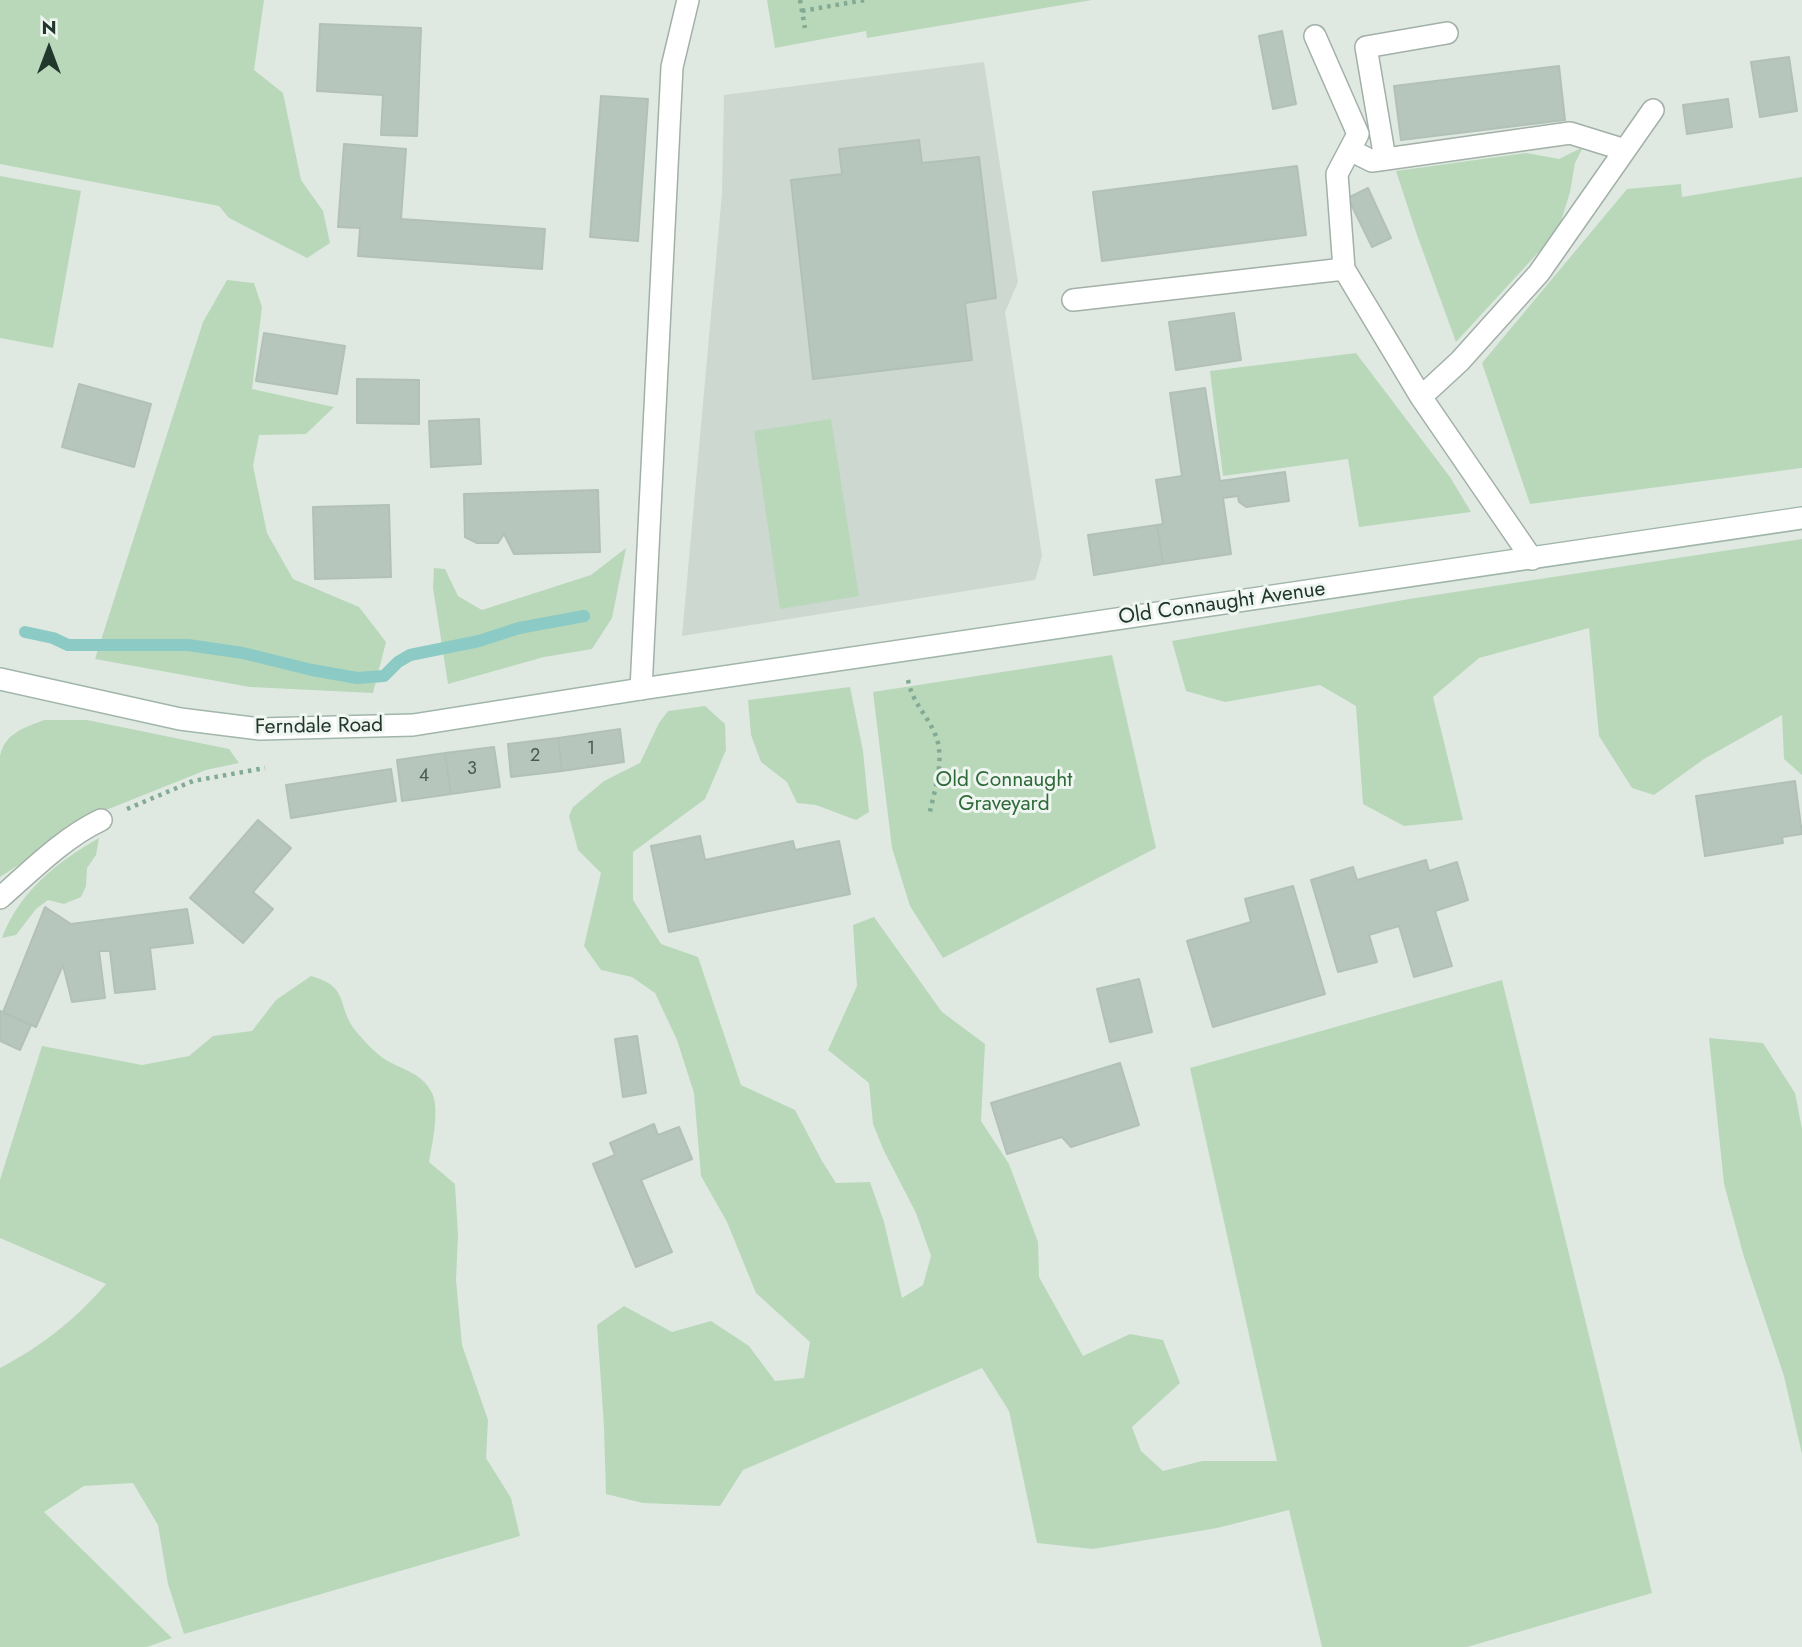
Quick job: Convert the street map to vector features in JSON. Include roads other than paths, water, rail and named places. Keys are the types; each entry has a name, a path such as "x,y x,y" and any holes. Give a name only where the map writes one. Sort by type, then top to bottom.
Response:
{"street":[{"path":"641,689 672,67 688,0"},
{"path":"1385,159 1366,47 1447,33"},
{"path":"1315,36 1358,134 1337,174 1344,269 1420,397 1532,559"},
{"path":"1420,397 1461,361 1539,273 1653,110"},
{"path":"1350,150 1373,161 1570,133 1625,150"},
{"path":"1073,300 1344,269"},
{"name":"Old Connaught Avenue","path":"641,689 1802,518"},
{"name":"Ferndale Road","path":"0,679 180,719 260,729 413,725 641,689"},
{"path":"0,898 39,864 101,820"}],"waterway":[{"path":"25,632 53,638 68,645 188,645 243,653 357,678 384,676 410,655 479,641 519,628 584,616"}],"park label":[{"name":"Old Connaught Graveyard","path":"1004,793"}]}
